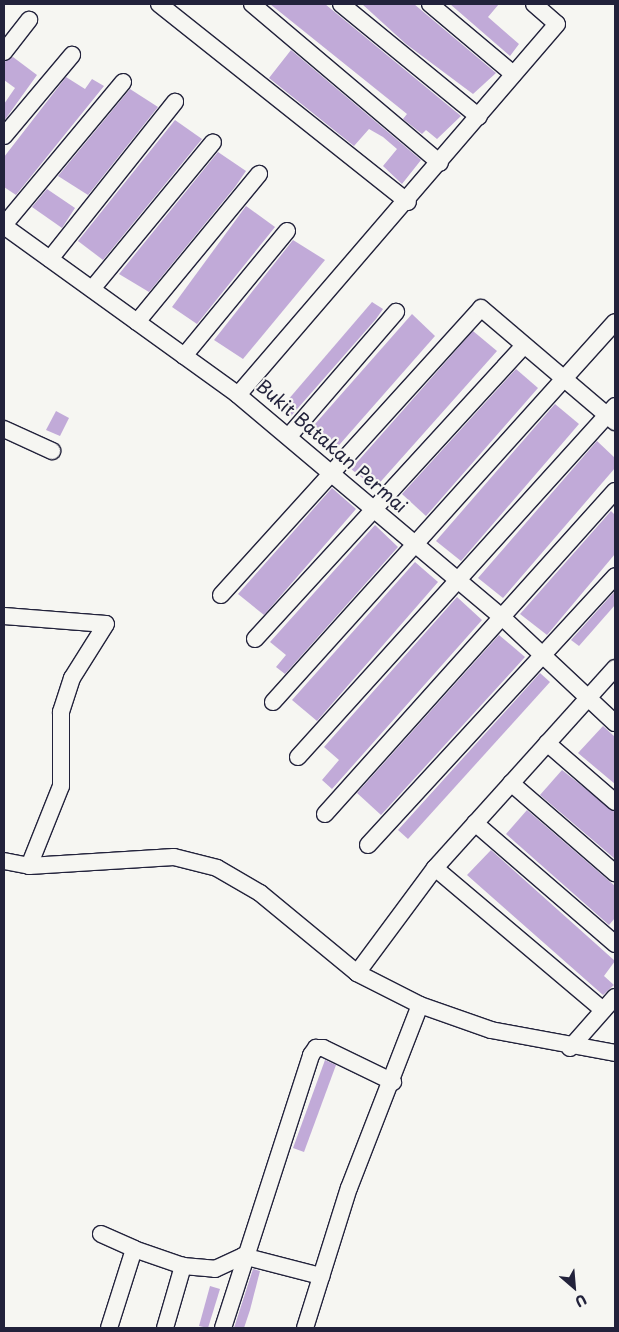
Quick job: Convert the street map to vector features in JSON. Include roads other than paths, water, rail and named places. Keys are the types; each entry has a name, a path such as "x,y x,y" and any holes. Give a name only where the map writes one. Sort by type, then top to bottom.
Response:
{"street":[{"path":"159,4 408,202"},
{"path":"252,4 440,163"},
{"path":"341,4 479,116"},
{"path":"430,4 513,74"},
{"name":"Bukit Batakan Permai","path":"534,4 558,24 513,74 408,202 238,395 502,617 615,723"},
{"path":"4,52 30,20"},
{"path":"4,136 72,55"},
{"path":"123,82 4,225 238,395"},
{"path":"50,258 175,102"},
{"path":"92,289 213,142"},
{"path":"137,322 259,174"},
{"path":"184,356 286,231"},
{"path":"221,595 481,308 566,381 613,415 457,581 298,757"},
{"path":"289,436 396,312"},
{"path":"273,702 416,546 486,463 566,381 615,322"},
{"path":"255,639 524,345"},
{"path":"4,429 52,451"},
{"path":"325,814 615,491"},
{"path":"368,845 615,576"},
{"path":"4,616 106,624 72,678 61,712 61,786 28,866"},
{"path":"357,973 435,868 615,668"},
{"path":"547,743 615,802"},
{"path":"511,783 615,873"},
{"path":"475,823 615,944"},
{"path":"4,861 28,866 174,857 216,868 268,899 357,973 420,1005 462,1022 570,1048 615,1053"},
{"path":"435,868 603,1010"},
{"path":"570,1048 615,997"},
{"path":"305,1328 349,1188 393,1082 420,1005"},
{"path":"223,1328 243,1256 316,1048 393,1082"},
{"path":"101,1234 134,1249 183,1266 215,1269 243,1256 320,1276"},
{"path":"109,1328 134,1249"},
{"path":"165,1328 183,1266"}]}
